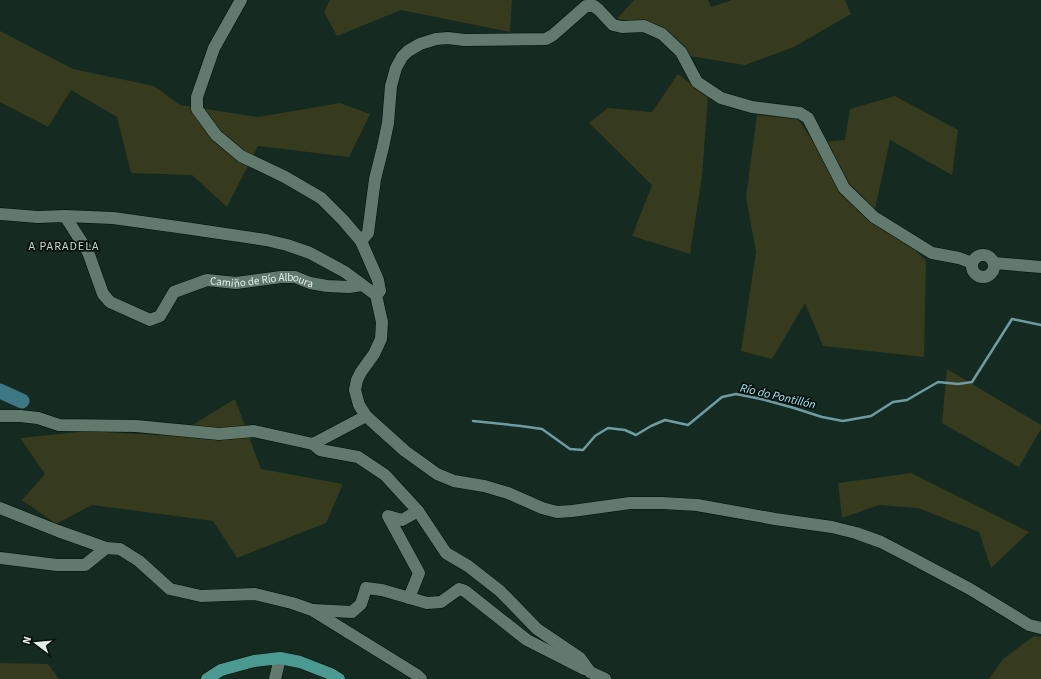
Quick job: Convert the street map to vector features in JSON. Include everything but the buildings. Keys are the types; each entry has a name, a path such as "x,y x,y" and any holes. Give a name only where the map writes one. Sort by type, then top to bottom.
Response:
{"main road":[{"path":"206,679 221,670 254,661 280,658 300,662 331,674 339,679"}],"street":[{"path":"241,0 214,48 197,97 197,109 216,135 241,156 285,177 320,198 343,220 361,241 378,280 380,292 376,295"},
{"path":"361,241 368,233 375,179 388,123 391,86 396,68 402,57 408,51 420,44 436,39 448,38 464,40 546,38 553,35 589,3 599,10 613,25 622,27 644,26 662,34 681,52 697,82 721,98 752,107 800,113 808,118 844,188 874,217 932,253 959,258 972,263"},
{"path":"0,214 38,217 65,216 113,218 266,240 310,253 344,272 376,295 382,322 381,339 374,354 357,380 355,390 358,405 366,416 405,451 437,474 454,481 484,486 508,493 542,508 557,512 630,504 662,503 697,505 775,519 832,527 856,533 881,542 970,589 1029,625 1041,628"},
{"name":"Camiño de Río Alboura","path":"65,216 88,252 103,294 110,302 150,320 160,316 174,292 207,280 236,283 281,277 295,277 310,283 327,286 349,287 362,285"},
{"path":"983,254 990,257 994,263 994,266 988,276 981,277 974,273 971,266 972,263 976,257 983,254"},
{"path":"994,263 1041,266"},
{"path":"0,416 38,418 59,425 136,426 220,434 254,431 313,444 320,450 358,457 386,475 418,511 446,553 468,566 500,592 537,629 580,658 590,672"},
{"path":"313,444 366,416"},
{"path":"0,508 106,548 120,549 139,561 170,589 201,596 255,594 292,603 312,610 417,675 420,679"},
{"path":"409,598 419,573 388,516 402,520 418,511"},
{"path":"0,558 57,566 85,565 106,548"},
{"path":"312,610 352,612 361,604 366,588 382,590 427,603 440,602 459,589 466,591 527,640 605,679"},
{"path":"275,679 280,658"}],"green space":[{"path":"330,0 512,0 510,32 401,10 337,36 324,12"},
{"path":"634,0 708,0 711,7 732,0 845,0 851,14 794,47 745,65 690,56 651,24 617,19"},
{"path":"0,31 73,69 154,86 180,105 258,117 340,103 370,114 349,157 258,146 227,207 192,175 131,173 117,117 71,90 48,127 0,102"},
{"path":"678,74 708,97 702,176 690,254 632,236 652,185 589,123 608,108 652,112"},
{"path":"895,96 958,130 952,175 890,140 875,209 926,261 924,357 823,346 805,303 772,359 741,351 756,252 746,197 757,115 798,119 814,143 845,140 850,109"},
{"path":"947,369 1041,425 1041,429 1019,467 942,423"},
{"path":"235,399 261,469 343,484 326,523 237,558 213,521 92,505 56,524 22,500 45,474 20,438 89,431 174,436"},
{"path":"911,473 1029,532 991,568 979,532 918,508 879,505 842,518 838,483"},
{"path":"1034,636 1041,637 1041,679 989,679 1003,659"},
{"path":"0,663 48,664 59,679 0,679"}],"waterway":[{"name":"Río do Pontillón","path":"473,421 542,429 570,449 583,450 595,436 608,428 625,430 636,435 665,420 688,425 722,397 736,394 761,399 822,417 843,421 871,416 893,402 907,400 938,382 958,384 972,382 1012,319 1041,325"},
{"path":"0,391 22,401"}],"district":[{"name":"A PARADELA","path":"64,246"}]}
